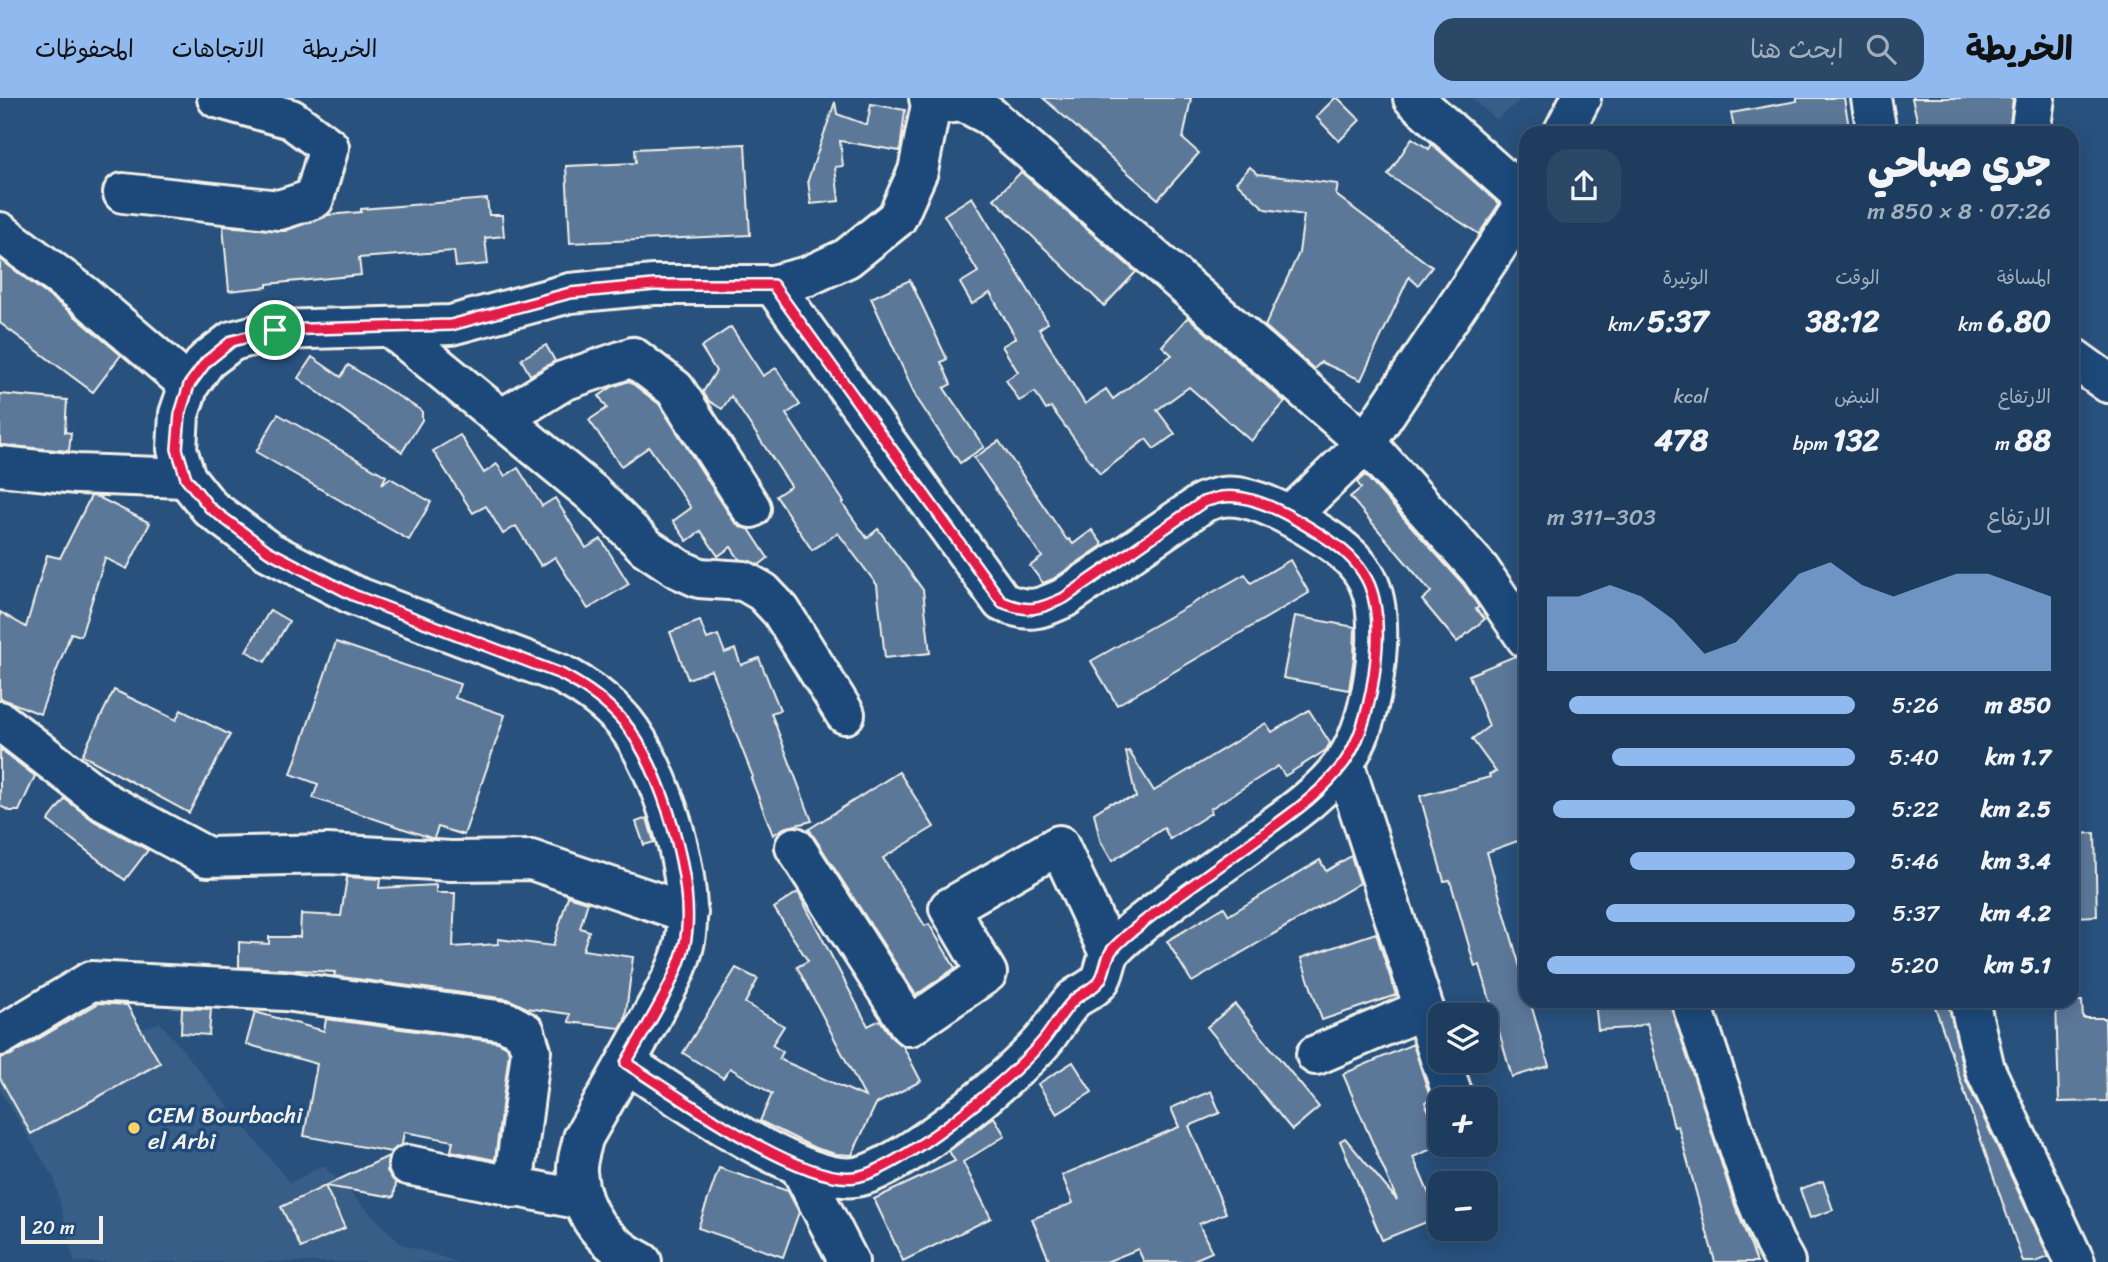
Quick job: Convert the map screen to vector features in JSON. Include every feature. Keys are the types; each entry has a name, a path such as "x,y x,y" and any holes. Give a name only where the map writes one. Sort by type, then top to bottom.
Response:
{"street":[{"path":"123,194 279,209 314,198 329,147 290,119 216,98"},
{"path":"1413,98 1519,195"},
{"path":"1567,126 1581,98"},
{"path":"1871,98 1876,126"},
{"path":"2031,126 2035,98"},
{"path":"642,1262 621,1252 595,1225 582,1200 577,1169 583,1138 674,974 684,944 688,913 680,848 652,768 625,723 587,688 561,674 353,595 268,551 210,508 186,478 177,449 180,414 189,385 206,362 232,341 275,330 451,325 570,293 654,285 773,285 808,276 847,258 897,218 918,171 930,101 963,102 990,116 1366,443 1480,570 1519,628"},
{"path":"1291,515 1366,443 1519,212"},
{"path":"0,232 84,295 189,385"},
{"path":"626,1063 751,1141 800,1167 831,1177 857,1177 887,1165 925,1141 998,1086 1044,1041 1074,1000 1100,981 1110,953 1142,923 1308,802 1344,762 1356,741 1372,693 1378,617 1373,590 1363,569 1338,545 1291,515 1249,500 1225,496 1203,502 1064,598 1038,610 1018,609 1002,602 773,285"},
{"path":"391,328 592,493 646,547 679,569 699,578 744,581 763,592 781,611 845,713"},
{"path":"503,418 563,381 633,357 675,389 751,508"},
{"path":"2079,362 2108,383"},
{"path":"0,466 77,474 186,478"},
{"path":"0,721 106,802 206,857 328,854 451,861 531,860 688,913"},
{"path":"1344,762 1428,1021"},
{"path":"795,847 909,1026 987,973 949,908 1059,845 1110,953"},
{"path":"0,1036 91,981 285,991 505,1021 525,1032 531,1051 513,1188"},
{"path":"1693,1008 1754,1193 1784,1262"},
{"path":"1971,1008 1985,1069 2075,1262"},
{"path":"1316,1055 1424,1009"},
{"path":"408,1165 582,1200"},
{"path":"800,1167 849,1262"}],"shaded area":[{"path":"1472,98 1523,98 1496,120"},
{"name":"CEM Bourbachi el Arbi","path":"110,1004 132,1033 160,1022 290,1183 323,1165 401,1244 458,1262 74,1262 54,1179 0,1090 0,1070"}],"building":[{"path":"1043,98 1191,98 1183,139 1199,153 1158,199"},
{"path":"1335,98 1360,120 1339,141 1316,117"},
{"path":"1797,98 1844,98 1849,126 1734,126 1731,113 1797,101"},
{"path":"1912,98 2013,98 2010,126 1918,126"},
{"path":"835,102 837,114 867,125 871,104 905,110 900,151 840,141 843,166 835,167 839,201 811,204 808,180"},
{"path":"1412,138 1429,149 1432,144 1499,204 1479,234 1388,175"},
{"path":"745,144 750,235 570,243 566,166 636,163 635,149"},
{"path":"1250,167 1258,174 1338,184 1336,195 1432,267 1418,285 1409,277 1361,380 1321,362 1314,369 1265,326 1299,253 1304,215 1265,209 1236,182"},
{"path":"1021,172 1136,272 1104,306 994,199"},
{"path":"972,197 1048,323 1039,329 1085,404 1106,389 1113,399 1172,355 1162,346 1188,317 1285,402 1251,441 1189,387 1157,410 1175,434 1154,449 1146,439 1100,474 1051,407 1046,410 1035,392 1019,401 1006,380 1018,372 1002,346 1016,338 990,293 972,304 960,283 978,272 944,215"},
{"path":"487,199 489,215 502,215 504,236 485,238 488,264 456,267 454,251 359,258 361,275 267,284 267,287 229,291 223,226 285,231 328,215 361,212 361,209"},
{"path":"0,259 121,355 93,392 0,323"},
{"path":"910,280 947,359 941,362 951,384 944,388 984,447 960,463 916,397 871,298"},
{"path":"731,327 763,376 776,368 800,405 786,414 867,538 878,529 923,590 930,653 885,658 877,585 838,533 812,550 776,496 791,486 731,396 722,409 709,401 703,392 716,371 701,347"},
{"path":"546,345 555,361 530,375 521,359"},
{"path":"312,357 341,377 348,365 422,411 422,420 402,452 298,378"},
{"path":"629,381 659,404 733,520 740,527 749,529 768,558 759,565 739,559 731,547 718,556 701,531 687,541 673,521 691,508 649,447 621,466 589,420 607,408 599,396 612,387"},
{"path":"0,394 67,400 65,432 71,433 69,451 0,445"},
{"path":"278,414 386,476 382,484 390,478 431,502 409,540 256,452"},
{"path":"460,435 484,473 497,464 505,476 518,468 542,506 555,498 586,548 601,539 629,584 588,609 555,557 541,566 516,526 503,534 486,506 473,513 433,451"},
{"path":"999,441 1067,540 1073,544 1092,530 1103,545 1043,583 1030,566 1042,557 974,458"},
{"path":"1365,475 1463,584 1479,607 1476,609 1485,619 1457,642 1422,600 1431,592 1350,497 1361,488 1357,482"},
{"path":"91,496 150,523 127,569 105,558 81,636 71,633 40,714 0,698 0,612 26,627 47,555 60,558"},
{"path":"1290,560 1309,593 1117,705 1091,661 1245,574 1251,583"},
{"path":"270,610 289,621 265,662 246,651"},
{"path":"1295,616 1355,627 1349,690 1283,678"},
{"path":"700,621 707,639 718,635 725,653 735,649 741,665 759,658 780,710 771,713 812,821 784,828 773,835 711,670 688,679 670,632"},
{"path":"336,642 460,684 455,698 505,715 464,835 438,827 434,838 431,838 313,798 318,784 291,774"},
{"path":"1515,656 1519,657 1519,841 1487,852 1519,964 1519,1008 1532,1008 1549,1066 1512,1077 1498,1028 1498,1003 1491,1003 1480,965 1475,967 1450,880 1444,881 1420,796 1490,777 1489,774 1496,772 1472,739 1489,726 1469,675"},
{"path":"114,690 176,720 181,710 230,735 189,813 82,755"},
{"path":"1309,710 1330,743 1326,750 1285,776 1278,766 1210,809 1211,813 1170,839 1164,828 1112,861 1100,840 1094,813 1110,803 1136,798 1126,752 1129,751 1154,791 1266,723 1272,732"},
{"path":"0,749 35,776 19,811 10,811 0,806"},
{"path":"899,772 934,827 883,858 925,926 929,924 955,968 916,995 809,829"},
{"path":"65,799 94,821 148,850 125,880 48,821"},
{"path":"647,818 654,842 644,845 636,822"},
{"path":"2095,833 2097,916 2079,917 2079,834"},
{"path":"1351,856 1360,883 1192,982 1167,941 1224,907 1229,915 1320,860 1326,871"},
{"path":"347,877 380,879 379,888 436,885 436,893 455,893 453,947 498,944 498,939 553,946 568,896 588,902 580,928 589,931 583,950 633,957 625,1020 620,1028 569,1022 570,1014 527,1008 508,999 334,976 335,972 239,967 239,942 269,944 269,937 300,937 301,914 341,916"},
{"path":"798,892 868,1026 880,1020 892,1038 903,1046 921,1081 876,1104 852,1155 815,1148 760,1121 772,1094 730,1068 723,1078 683,1053 736,968 758,979 745,1003 784,1026 772,1045 783,1052 779,1059 865,1097 797,967 808,961 774,908"},
{"path":"1376,933 1396,995 1322,1020 1301,958"},
{"path":"2079,1001 2082,1001 2083,1018 2105,1018 2107,1101 2059,1102 2056,1008 2079,1008"},
{"path":"99,1003 127,1005 160,1063 31,1134 0,1078 0,1058 11,1055"},
{"path":"1235,1004 1319,1107 1292,1130 1207,1027"},
{"path":"182,1008 211,1009 209,1035 181,1033"},
{"path":"1596,1008 1672,1008 1733,1200 1757,1262 1715,1262 1678,1126 1674,1127 1647,1023 1630,1028 1598,1030"},
{"path":"1935,1008 1950,1008 1965,1078 2049,1257 2035,1262 2023,1262"},
{"path":"255,1012 324,1031 326,1019 498,1042 507,1047 509,1053 495,1160 451,1151 453,1141 404,1132 402,1144 391,1152 304,1136 317,1064 246,1044"},
{"path":"1413,1044 1428,1091 1428,1101 1425,1102 1428,1109 1428,1150 1413,1157 1428,1192 1428,1221 1382,1240 1340,1141 1345,1138 1397,1200 1343,1074"},
{"path":"1073,1062 1092,1092 1057,1114 1038,1084"},
{"path":"1211,1091 1220,1113 1189,1126 1226,1213 1199,1224 1212,1252 1189,1262 1144,1262 1138,1249 1106,1262 1050,1262 1032,1219 1073,1203 1062,1175 1179,1127 1171,1108"},
{"path":"994,1117 1005,1136 963,1162 991,1218 903,1261 874,1199 955,1161 949,1151"},
{"path":"389,1156 387,1171 396,1183 394,1197 325,1186"},
{"path":"719,1168 788,1191 799,1212 783,1257 698,1228"},
{"path":"1823,1181 1833,1210 1810,1218 1800,1189"},
{"path":"325,1186 345,1228 301,1248 281,1207"}],"place":[{"name":"CEM Bourbachi el Arbi","path":"134,1128"}],"route":[{"path":"654,285 773,285 1002,602 1018,609 1038,610 1064,598 1203,502 1225,496 1249,500 1291,515 1338,545 1363,569 1373,590 1378,617 1372,693 1356,741 1344,762 1308,802 1142,923 1110,953 1100,981 1074,1000 1044,1041 998,1086 925,1141 887,1165 857,1177 831,1177 800,1167 751,1141 626,1063 674,974 684,944 688,913 680,848 652,768 625,723 587,688 561,674 353,595 268,551 210,508 186,478 177,449 180,414 189,385 206,362 232,341 275,330 451,325 570,293 654,285"}]}
